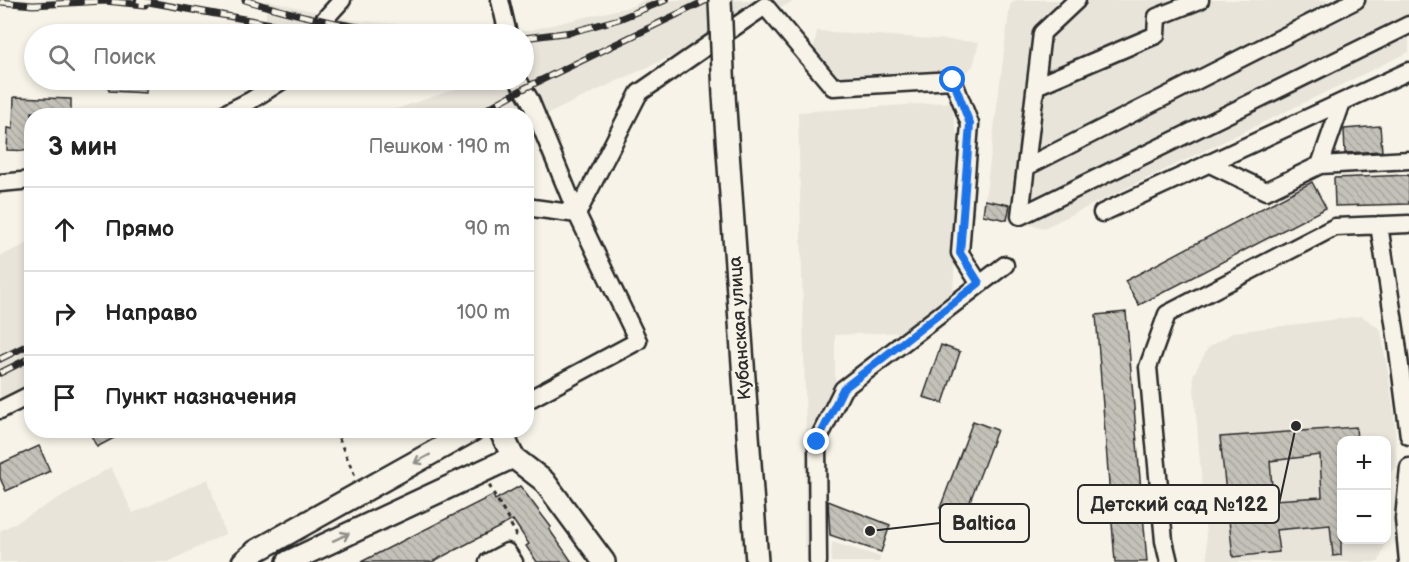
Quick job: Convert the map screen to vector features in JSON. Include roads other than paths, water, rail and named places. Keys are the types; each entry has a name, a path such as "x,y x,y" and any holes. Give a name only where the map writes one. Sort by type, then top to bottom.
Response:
{"main road":[{"name":"Кубанская улица","path":"720,0 724,95 757,562"},
{"path":"243,562 256,551 459,438"},
{"path":"504,438 513,457 544,481 604,562"},
{"path":"288,562 513,457"}],"street":[{"path":"321,24 342,0"},
{"path":"500,0 506,24"},
{"path":"1077,0 1042,33 1020,216 1409,25"},
{"path":"1036,86 1156,35 1157,17 1200,0"},
{"path":"1026,167 1356,0"},
{"path":"577,214 639,93 765,6 833,87 953,80 970,124 960,253 979,283"},
{"path":"1102,213 1409,71"},
{"path":"236,108 267,90"},
{"path":"524,90 533,108"},
{"path":"1320,165 1342,102"},
{"path":"534,110 577,214 638,341 534,397"},
{"path":"1208,164 1266,191 1320,165 1409,159"},
{"path":"0,183 24,181"},
{"path":"534,208 577,214"},
{"path":"1169,562 1164,541 1148,368 1167,314 1335,227 1409,224"},
{"path":"1379,225 1402,335 1409,435"},
{"path":"818,562 817,442 843,389 1005,265"},
{"path":"0,410 24,398"},
{"path":"1408,562 1406,519 1409,467"},
{"path":"488,562 510,557"}],"railway":[{"path":"137,0 272,24"},
{"path":"245,0 340,24"},
{"path":"534,37 572,32 619,19 666,0"},
{"path":"534,84 707,0"},
{"path":"0,2 33,5 105,1 145,5"},
{"path":"489,108 521,90"},
{"path":"0,359 24,347"},
{"path":"0,373 24,361"}],"place":[{"name":"Детский сад №122","path":"1296,426"},
{"name":"Baltica","path":"870,531"}]}
